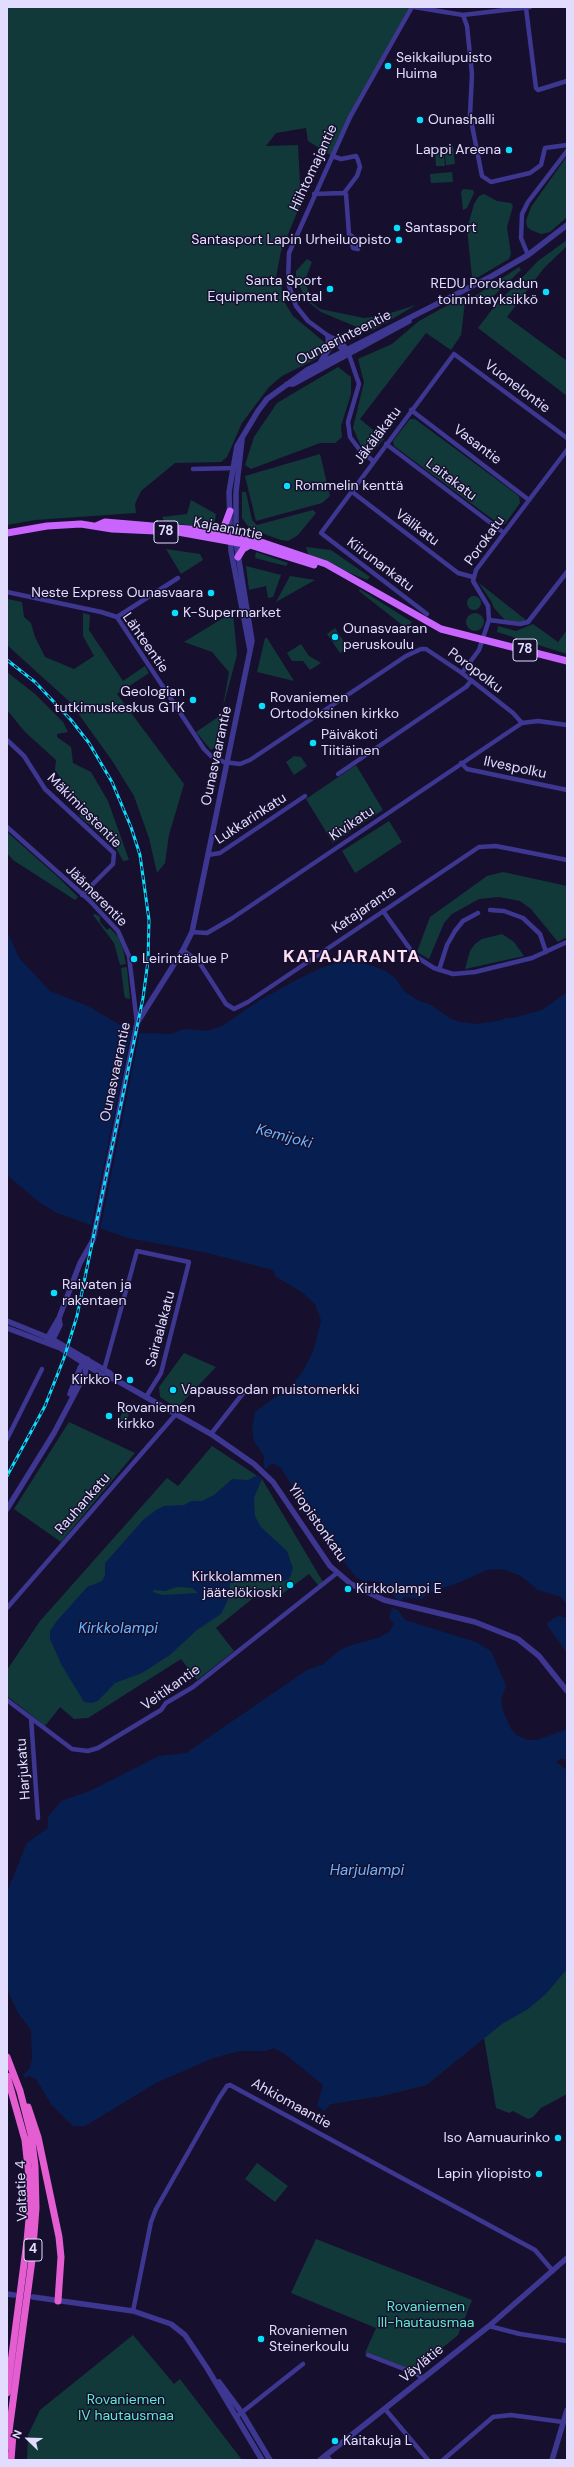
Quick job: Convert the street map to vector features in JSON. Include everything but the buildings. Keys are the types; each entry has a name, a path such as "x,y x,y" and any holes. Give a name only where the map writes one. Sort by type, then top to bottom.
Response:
{"highway":[{"name":"Valtatie 4","path":"7,2057 20,2091 33,2149 36,2208 32,2260 10,2384 7,2393"},
{"name":"Valtatie 4","path":"7,2076 24,2140 30,2200 27,2241 10,2384 7,2446"},
{"path":"20,2091 30,2110 38,2137 59,2237 61,2257 58,2301"},
{"path":"10,2384 11,2460"}],"main road":[{"path":"212,531 224,527 230,511"},
{"name":"Kajaanintie","path":"96,526 105,522 212,531 250,545 339,572"},
{"name":"78","path":"7,533 47,526 96,526"},
{"name":"Kajaanintie","path":"96,526 112,529 178,532 233,538 301,555 326,564 433,626 483,641 567,661"},
{"path":"238,557 242,549 250,545"}],"street":[{"path":"413,7 463,16 528,7 536,88 538,90 567,81"},
{"name":"Hiihtomajantie","path":"346,352 336,339 328,336 308,321 299,311 289,290 287,273 290,248 332,156 381,59 413,7"},
{"path":"463,16 467,26 472,74 470,115 482,176 491,182 530,173 541,165 545,148 567,145"},
{"path":"528,255 521,238 522,214 528,202 567,151"},
{"path":"332,156 341,159 356,156 359,170 344,193 349,234"},
{"path":"314,194 344,193"},
{"name":"Ounasrinteentie","path":"287,384 293,384 346,352 492,276 528,255 567,225"},
{"path":"318,364 329,349 328,336"},
{"path":"346,352 355,368 359,384 357,398 350,414 348,430 353,442 373,461"},
{"name":"Ounasrinteentie","path":"233,538 230,511 234,468 242,440 258,410 267,399 292,379 318,364 346,352"},
{"name":"Jäkäläkatu","path":"321,533 373,461 454,354"},
{"name":"Vuonelontie","path":"454,354 567,438"},
{"name":"Vasantie","path":"412,410 529,500"},
{"name":"Laitakatu","path":"386,444 504,533"},
{"name":"Porokatu","path":"462,673 483,641 489,620 488,606 475,588 473,577 476,570 567,450"},
{"path":"192,469 234,468"},
{"name":"Ounasrinteentie","path":"233,538 234,468"},
{"name":"Välikatu","path":"351,491 458,573 473,577"},
{"name":"Kiirunankatu","path":"321,533 427,614"},
{"name":"Ounasvaarantie","path":"48,1337 59,1318 80,1263 93,1240 137,1023 184,950 192,932 228,763 252,635 238,557 233,538"},
{"name":"Ounasvaarantie","path":"233,538 241,612 250,650"},
{"path":"489,620 520,624 528,622 567,572"},
{"path":"117,618 178,578"},
{"name":"Lähteentie","path":"7,592 98,611 117,618 204,749 216,759 228,763"},
{"name":"Poropolku","path":"228,763 245,762 272,747 415,651 426,649 462,673 471,682 513,713 522,723"},
{"path":"338,774 466,687 471,682"},
{"path":"522,723 538,721 567,725"},
{"name":"Kivikatu","path":"192,932 207,933 231,919 522,723"},
{"name":"Mäkimiestentie","path":"7,740 24,756 45,789 114,853 113,864 82,895"},
{"name":"Ilvespolku","path":"461,763 467,769 567,790"},
{"name":"Lukkarinkatu","path":"208,855 220,853 305,796"},
{"name":"Jäämerentie","path":"7,827 113,925 125,944 136,1007 137,1023"},
{"name":"Katajaranta","path":"184,950 199,962 226,1004 234,1009 248,1002 479,847 496,846 567,860"},
{"path":"490,910 504,911 523,918 540,934 546,952"},
{"path":"383,911 411,952 439,970 459,975 546,952 567,942"},
{"path":"439,970 445,950 455,931 463,921 478,912"},
{"path":"136,1007 142,1009 147,1007"},
{"name":"Sairaalakatu","path":"104,1370 137,1251 189,1262 161,1373 146,1397"},
{"name":"Ounasvaarantie","path":"54,1340 60,1325 59,1318"},
{"name":"Yliopistonkatu","path":"7,1321 54,1340 109,1379 116,1380"},
{"name":"Yliopistonkatu","path":"7,1328 48,1343 86,1363 104,1370 116,1380 211,1434 267,1475 289,1503 320,1553 337,1573 357,1588 384,1600 482,1624 518,1639 539,1656 567,1691"},
{"path":"48,1337 48,1343 54,1340"},
{"path":"7,1509 45,1450 66,1406 85,1374 86,1363"},
{"path":"7,1439 42,1369"},
{"path":"211,1434 244,1392"},
{"name":"Rauhankatu","path":"7,1608 176,1414"},
{"name":"Veitikantie","path":"7,1700 72,1748 88,1751 98,1748 161,1710 166,1703 193,1687 337,1573"},
{"path":"7,1598 12,1601"},
{"name":"Harjukatu","path":"31,1718 38,1818"},
{"name":"Ahkiomaantie","path":"133,2311 153,2215 219,2098 227,2086 230,2085 530,2247 538,2252 553,2271"},
{"name":"Väylätie","path":"319,2460 328,2458 385,2409 489,2326 567,2258"},
{"path":"7,2294 14,2295"},
{"path":"33,2297 133,2311 171,2324 185,2335 207,2368 262,2460"},
{"path":"489,2326 520,2334 567,2341"},
{"path":"368,2355 417,2374 423,2379"},
{"path":"236,2417 303,2364"},
{"path":"207,2368 242,2413 270,2460"},
{"path":"385,2409 428,2460"},
{"path":"552,2460 567,2410"},
{"path":"443,2460 494,2417 512,2415 563,2422"}],"green space":[{"path":"7,7 412,7 332,156 308,141 306,128 276,133 266,146 298,145 301,203 281,251 276,277 282,283 282,298 293,316 323,341 326,347 316,359 282,376 269,387 242,423 227,457 221,462 175,463 141,491 135,504 136,513 35,520 7,525"},
{"path":"453,146 455,164 446,165 444,147"},
{"path":"443,147 445,166 436,166 435,148"},
{"path":"567,156 567,217 550,232 541,234 531,230 527,227 526,221 531,207"},
{"path":"452,172 453,182 431,183 430,174"},
{"path":"463,189 473,190 474,193 467,208 463,210 461,192"},
{"path":"484,194 497,201 511,203 513,206 507,227 511,254 509,259 475,279 472,277 467,229 474,204 479,196"},
{"path":"567,240 567,246 544,268 507,317 567,361 567,396 478,328 494,307 538,261"},
{"path":"307,259 312,262 305,280 311,302 320,309 364,318 381,316 416,305 373,330 364,330 321,312 307,301 296,279 296,271"},
{"path":"519,267 521,270 483,306 475,296"},
{"path":"461,300 465,302 461,335 451,350 426,333 360,419 384,439 371,453 361,446 353,428 364,382 358,359 392,344 419,321 448,305"},
{"path":"338,367 351,377 351,394 341,426 342,437 335,443 320,443 251,469 245,465 254,437 277,403"},
{"path":"410,419 415,419 519,496 520,503 505,524 499,524 394,446 393,441"},
{"name":"Rommelin kenttä","path":"320,454 330,496 322,503 256,521 245,476"},
{"path":"242,492 246,492 252,520 257,525 313,510 316,513 298,535 288,541 281,540 250,529 242,518"},
{"path":"191,500 216,514 215,521 209,528 165,522 162,517 187,514"},
{"path":"306,547 331,550 370,577 367,580 309,556"},
{"path":"166,549 200,554 203,560 181,574"},
{"path":"256,552 288,563 286,566 255,558"},
{"path":"246,566 281,575 273,597 268,598 266,586 249,590"},
{"path":"290,576 315,580 276,602"},
{"path":"479,583 526,620 520,622 505,620 494,608"},
{"path":"360,589 412,622 406,628 359,591"},
{"path":"471,596 477,596 481,600 481,606 477,610 471,610 467,606 467,600"},
{"path":"7,599 22,602 24,617 31,623 35,637 45,657 74,669 94,656 83,636 83,613 90,615 89,630 123,681 145,666 149,673 117,694 184,784 169,835 165,863 157,873 149,838 134,796 113,762 70,702 7,645"},
{"path":"233,612 237,655 223,707 229,672 212,652 184,642"},
{"path":"475,613 481,616 484,622 481,628 475,631 469,628 466,622 469,616"},
{"path":"533,624 558,642 567,630 567,654 497,632 498,626 516,631"},
{"path":"335,628 348,648 340,653 327,634"},
{"path":"265,638 267,638 294,681 257,672"},
{"path":"301,644 309,656 321,663 310,670 303,661 292,661 287,653"},
{"path":"7,672 35,694 63,722 68,732 57,734 57,737 71,747 73,763 91,772 108,801 129,860 123,861 115,846 79,816 86,806 71,793 55,770 56,760 25,732 7,710"},
{"path":"221,715 218,744 211,750 196,732"},
{"path":"294,756 301,757 307,766 294,775 286,762"},
{"path":"356,765 383,810 333,843 306,799"},
{"path":"389,821 402,842 355,873 342,851"},
{"path":"7,832 58,877 78,897 75,900 13,860 7,853"},
{"path":"503,872 567,886 567,937 558,942 531,909 520,901 499,897 479,899 452,914 444,923 429,959 417,952 430,917 487,876"},
{"path":"95,914 100,917 100,922 107,930 110,928 118,937 123,949 126,964 120,965 114,943 93,915"},
{"path":"502,934 514,942 524,956 465,969 470,951 475,944 482,939"},
{"path":"126,967 130,999 125,998 124,993 121,968"},
{"path":"184,1353 216,1367 177,1408 160,1397 159,1387"},
{"path":"124,1402 130,1405 126,1431 116,1426 126,1405"},
{"path":"69,1422 135,1453 61,1542 14,1509"},
{"name":"Kirkkolampi","path":"212,1446 262,1479 323,1582 318,1585 309,1574 282,1594 262,1591 216,1628 234,1651 197,1680 181,1659 88,1718 74,1719 60,1707 45,1726 7,1696 7,1670 40,1621 167,1478 178,1486"},
{"path":"567,1888 567,2094 541,2108 533,2117 528,2119 513,2111 509,2113 496,2108 484,2038 426,2085 380,2096 329,2104"},
{"path":"257,2163 288,2186 275,2202 245,2179"},
{"name":"Rovaniemen III-hautausmaa","path":"316,2239 472,2300 458,2335 413,2372 365,2353 376,2328 291,2293"},
{"name":"Rovaniemen IV hautausmaa","path":"133,2335 174,2384 180,2379 242,2460 27,2460 28,2435 40,2410"}],"water":[{"name":"Kemijoki","path":"7,931 19,958 50,991 90,1007 125,1028 141,1033 171,1034 183,1029 207,1031 222,1026 260,1000 298,979 321,968 343,961 364,963 386,971 396,979 404,991 417,1000 431,1005 451,1019 460,1022 476,1024 499,1021 542,1010 567,992 567,1605 561,1597 538,1590 521,1576 502,1569 487,1570 458,1583 428,1593 422,1599 404,1597 401,1601 396,1599 391,1589 384,1587 381,1583 364,1581 356,1577 327,1541 281,1468 272,1463 266,1469 264,1467 264,1456 254,1441 252,1429 255,1412 293,1384 303,1371 313,1352 321,1320 315,1304 303,1293 275,1276 273,1270 204,1252 128,1238 57,1213 39,1202 7,1175"},
{"name":"Kirkkolampi","path":"258,1475 262,1479 254,1498 255,1516 261,1527 287,1551 293,1568 290,1578 284,1581 267,1579 230,1583 228,1600 221,1614 197,1630 170,1655 142,1673 115,1683 98,1701 91,1703 84,1702 61,1664 50,1639 50,1631 56,1622 87,1587 102,1581 105,1575 105,1563 143,1520 156,1510 164,1506 184,1505 191,1501 202,1501 214,1495 232,1479 248,1480","holes":["177,1587 192,1588 198,1593 163,1595 153,1592 154,1590 165,1591"]},
{"name":"Harjulampi","path":"392,1608 398,1610 405,1620 476,1642 491,1651 506,1686 501,1700 503,1711 511,1729 518,1736 528,1740 537,1740 567,1729 567,1759 560,1759 556,1762 567,1770 567,1969 546,1994 528,2009 502,2024 426,2085 380,2096 330,2104 325,2111 317,2106 323,2085 285,2054 273,2048 266,2051 240,2051 213,2058 156,2083 85,2126 73,2126 51,2104 36,2079 29,2076 25,2078 23,2075 30,2068 32,2059 31,2030 18,2013 7,1989 7,1892 27,1843 48,1828 48,1817 61,1801 90,1791 159,1756 186,1753 307,1670 322,1665 340,1650 351,1645 378,1638 389,1632 394,1624 389,1617"},
{"path":"558,1616 567,1618 567,1653 547,1625 548,1622"}],"pier":[{"path":"132,1028 140,1031 100,1230 91,1227"}],"railway":[{"path":"7,660 35,682 71,720 89,743 112,782 131,827 140,855 149,920 148,961 143,998 77,1316 64,1358 45,1406 7,1476"}],"place":[{"name":"Seikkailupuisto Huima","path":"388,66"},
{"name":"Ounashalli","path":"420,120"},
{"name":"Lappi Areena","path":"509,150"},
{"name":"Santasport","path":"397,228"},
{"name":"Santasport Lapin Urheiluopisto","path":"399,240"},
{"name":"Santa Sport Equipment Rental","path":"330,289"},
{"name":"REDU Porokadun toimintayksikkö","path":"546,292"},
{"name":"Rommelin kenttä","path":"287,486"},
{"name":"Neste Express Ounasvaara","path":"211,593"},
{"name":"K-Supermarket","path":"175,613"},
{"name":"Ounasvaaran peruskoulu","path":"335,637"},
{"name":"Geologian tutkimuskeskus GTK","path":"193,700"},
{"name":"Rovaniemen Ortodoksinen kirkko","path":"262,706"},
{"name":"Päiväkoti Tiitiäinen","path":"313,743"},
{"name":"Leirintäalue P","path":"134,959"},
{"name":"Raivaten ja rakentaen","path":"54,1293"},
{"name":"Kirkko P","path":"130,1380"},
{"name":"Vapaussodan muistomerkki","path":"173,1390"},
{"name":"Rovaniemen kirkko","path":"109,1416"},
{"name":"Kirkkolammen jäätelökioski","path":"290,1585"},
{"name":"Kirkkolampi E","path":"348,1589"},
{"name":"Iso Aamuaurinko","path":"558,2138"},
{"name":"Lapin yliopisto","path":"539,2174"},
{"name":"Rovaniemen Steinerkoulu","path":"261,2339"},
{"name":"Kaitakuja L","path":"335,2441"}],"district":[{"name":"KATAJARANTA","path":"352,957"}]}
